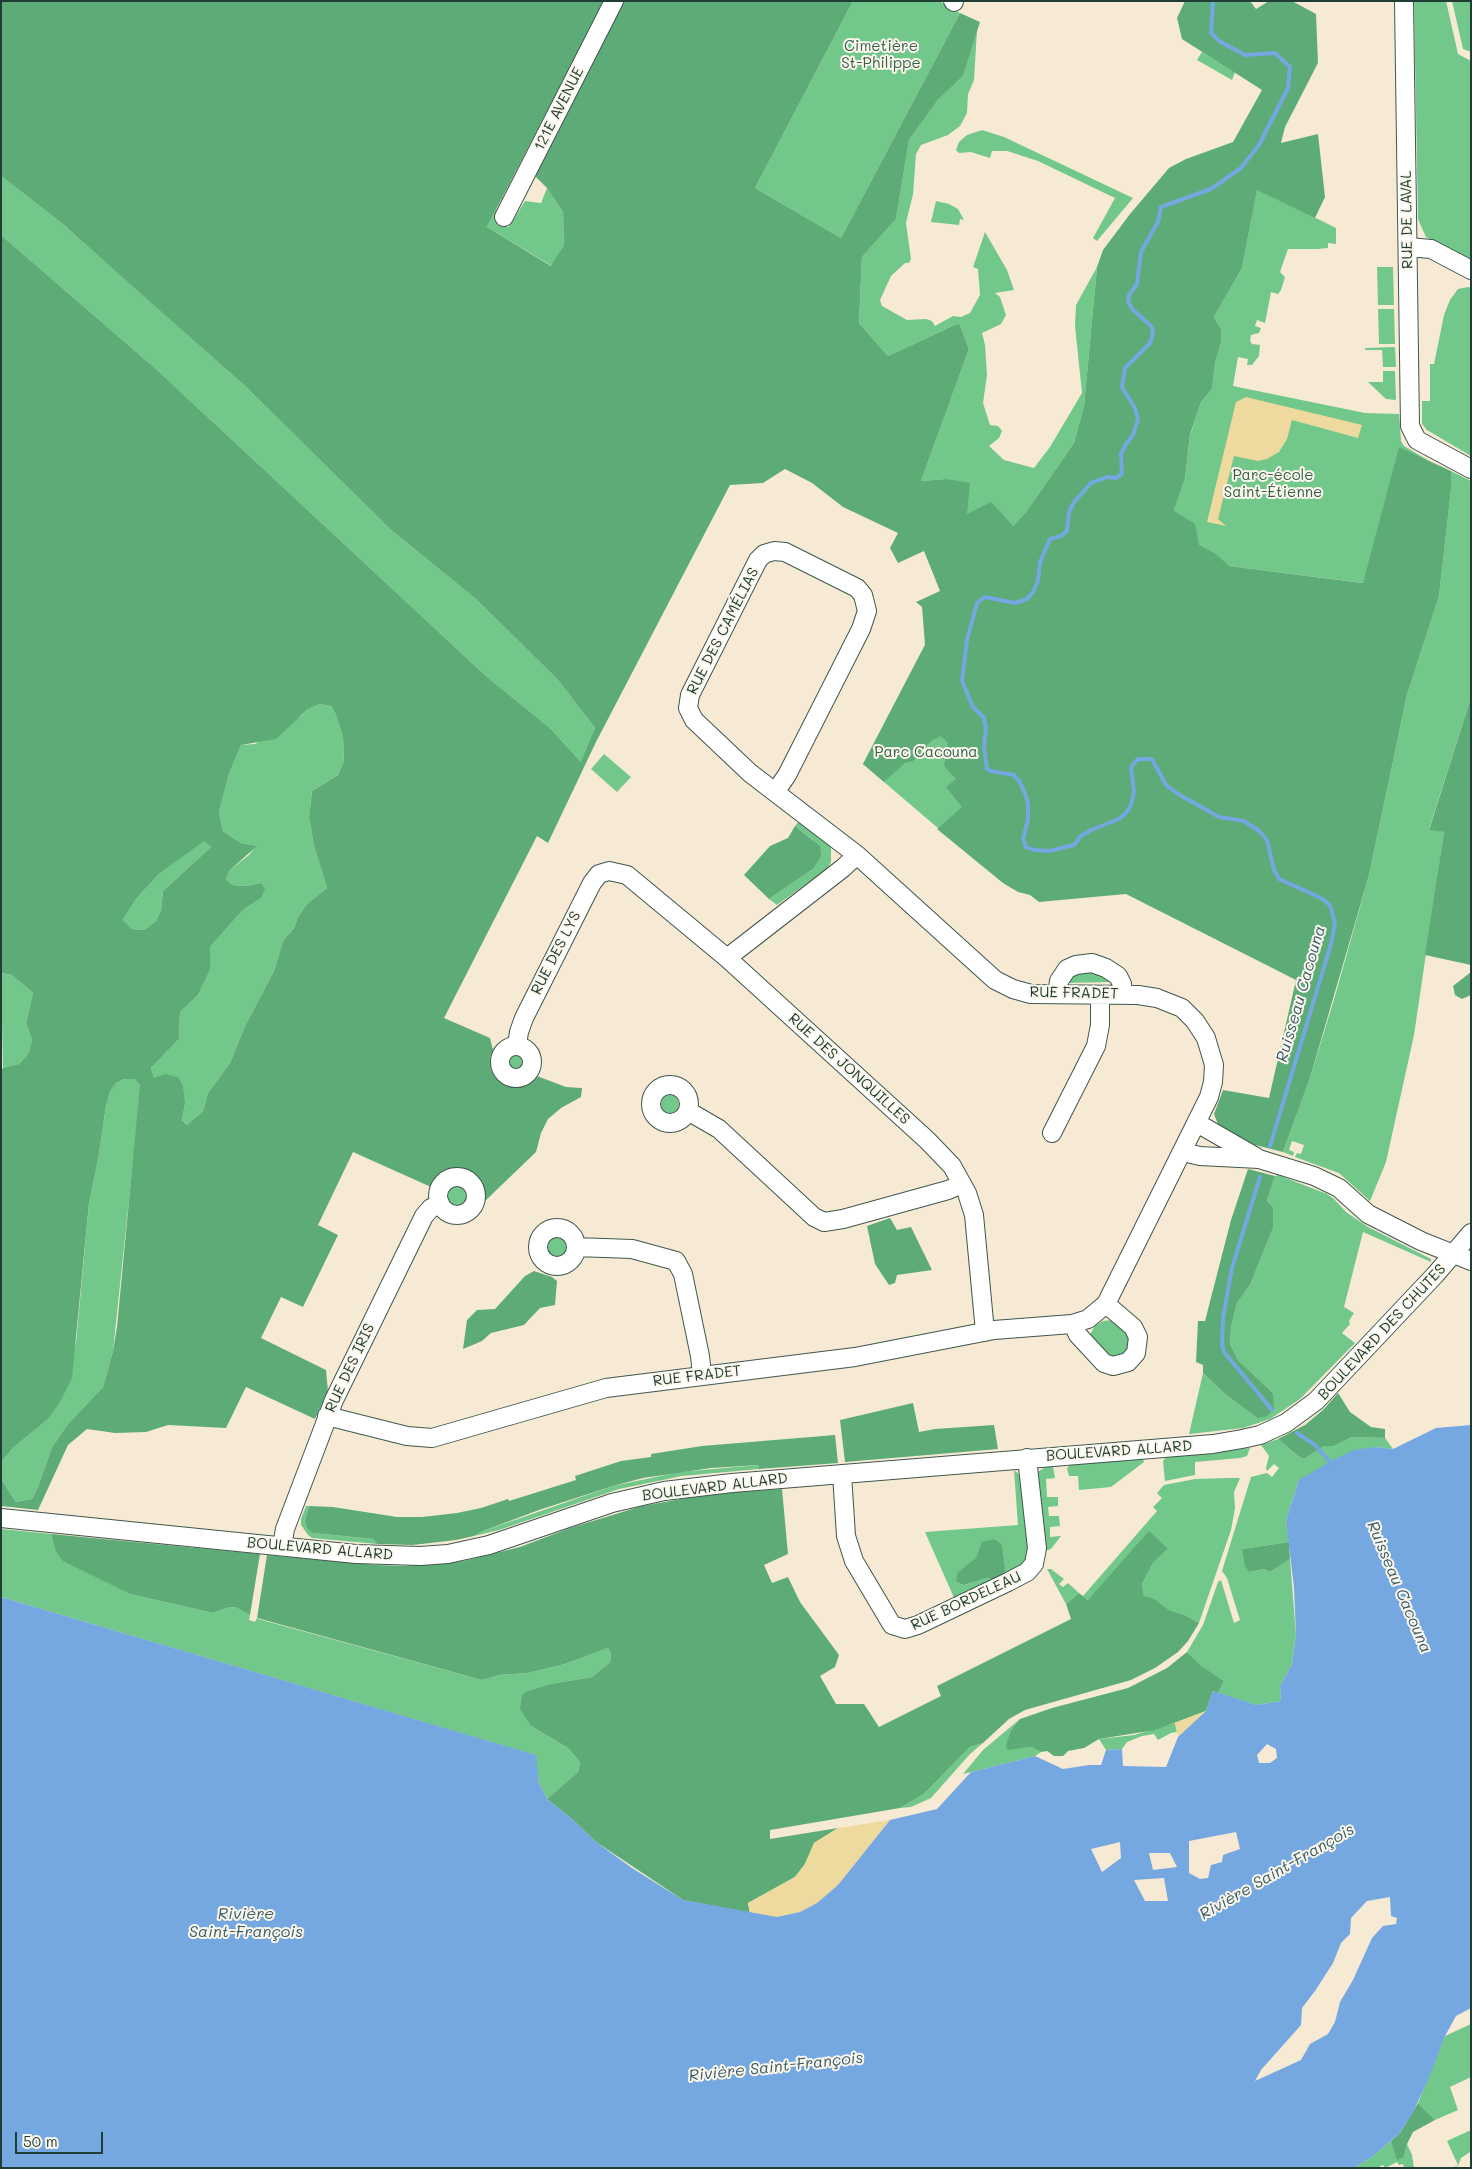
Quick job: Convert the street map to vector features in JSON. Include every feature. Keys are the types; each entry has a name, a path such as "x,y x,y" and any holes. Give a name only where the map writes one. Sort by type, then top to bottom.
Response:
{"street":[{"name":"121E AVENUE","path":"504,217 614,1"},
{"name":"RUE DE LAVAL","path":"1404,1 1410,419 1414,437 1430,448 1471,469"},
{"path":"1408,247 1431,249 1471,270"},
{"name":"RUE DES CAMÉLIAS","path":"776,791 800,749 861,629 867,610 864,595 857,588 780,551 764,554 758,560 690,695 688,702 691,716 700,727 750,773 776,791 857,855"},
{"path":"727,958 857,855"},
{"name":"RUE FRADET","path":"327,1416 407,1436 432,1438 606,1388 855,1357 985,1332 1073,1324 1088,1319 1106,1304 1209,1098 1214,1073 1210,1048 1201,1029 1189,1014 1175,1004 1144,995 1022,992 1004,985 988,975 857,855"},
{"name":"RUE DES JONQUILLES","path":"609,870 627,875 727,958 946,1158 962,1184 973,1209 976,1223 985,1332"},
{"name":"RUE DES LYS","path":"517,1046 524,1018 592,883 599,874 609,870"},
{"path":"1057,994 1059,981 1067,969 1076,965 1092,963 1106,968 1118,976 1122,984 1123,995"},
{"path":"1052,1133 1096,1046 1100,1025 1100,995"},
{"path":"688,1111 718,1129 814,1217 824,1222 843,1220 948,1190 962,1184"},
{"path":"1197,1123 1258,1159"},
{"path":"1182,1152 1200,1156 1258,1159 1286,1166 1335,1185 1368,1214 1416,1238 1471,1261"},
{"name":"RUE DES IRIS","path":"282,1546 285,1529 327,1416 424,1216 431,1208 440,1203"},
{"name":"BOULEVARD DES CHUTES","path":"1286,1423 1306,1410 1325,1393 1454,1254 1471,1233"},
{"path":"576,1247 632,1249 676,1261 683,1274 700,1356 702,1375"},
{"path":"1073,1324 1078,1336 1100,1361 1113,1366 1128,1362 1136,1353 1138,1337 1133,1327 1106,1304"},
{"name":"BOULEVARD ALLARD","path":"1,1518 387,1556 448,1554 503,1541 612,1503 649,1494 713,1485 1229,1442 1252,1437 1286,1423"},
{"name":"RUE BORDELEAU","path":"842,1474 846,1536 854,1561 892,1625 905,1629 918,1626 1014,1579 1027,1572 1034,1564 1037,1548 1027,1458"}],"green space":[{"path":"1,1 604,1 487,227 551,266 564,245 563,212 547,188 535,176 622,1 853,1 755,188 841,238 960,13 980,22 963,76 938,100 909,140 896,219 862,257 859,323 888,356 959,323 969,349 921,481 946,479 970,483 967,514 991,502 1013,526 1026,512 1074,443 1084,406 1097,267 1103,250 1130,214 1169,168 1186,159 1233,142 1262,90 1182,39 1177,18 1185,1 1250,1 1256,9 1269,1 1292,1 1316,14 1318,63 1285,127 1281,143 1318,134 1325,197 1315,218 1257,190 1242,268 1214,317 1221,329 1221,343 1215,363 1212,389 1201,402 1190,435 1185,478 1174,511 1195,524 1199,545 1216,554 1229,566 1363,583 1399,447 1451,471 1451,490 1439,596 1407,695 1369,875 1310,1078 1283,1152 1247,1143 1219,1127 1214,1114 1223,1090 1269,1098 1296,980 1126,894 1039,902 1030,895 1018,892 1003,883 937,829 962,807 946,787 956,779 944,766 948,743 941,736 931,741 913,761 905,763 884,782 863,764 925,645 922,607 916,602 940,591 924,551 898,563 890,548 898,533 843,507 812,483 785,469 763,483 730,485 596,742 548,843 537,836 444,1018 490,1038 493,1050 490,1057 491,1070 495,1077 505,1085 511,1087 521,1086 537,1076 566,1087 582,1088 581,1097 561,1108 548,1119 541,1133 536,1152 484,1202 484,1191 479,1179 466,1170 449,1170 441,1175 431,1187 353,1152 318,1225 338,1235 303,1307 281,1297 261,1338 326,1370 328,1392 315,1419 246,1387 226,1428 168,1425 146,1432 115,1433 87,1429 68,1445 38,1510 1,1506 1,1479 16,1502 32,1499 52,1447 68,1424 103,1387 113,1351 117,1327 140,1085 134,1079 124,1079 116,1083 110,1091 106,1106 89,1203 72,1378 60,1402 47,1420 13,1448 1,1462 1,1069 19,1064 28,1054 32,1040 26,1023 33,993 12,975 1,973 1,235 156,369 486,676 550,728 581,762 595,728 558,680 477,600 390,529 245,386 64,225 1,176","holes":["320,704 331,706 336,715 343,737 344,761 338,775 312,791 309,817 314,846 327,888 307,904 298,917 294,928 283,941 274,971 245,1026 230,1063 208,1093 203,1111 187,1125 182,1120 185,1104 183,1086 178,1077 165,1074 154,1078 151,1068 179,1039 180,1012 198,995 210,970 210,947 243,910 261,898 265,889 261,883 247,886 232,885 226,879 229,871 257,846 241,843 223,831 219,812 229,774 241,745 276,739 308,709","204,841 211,847 163,891 161,910 156,921 144,930 132,929 122,920 136,899 159,874"]},
{"name":"Cimetière St-Philippe","path":"853,1 939,1 960,13 841,238 755,188"},
{"path":"1414,1 1446,1 1458,54 1471,61 1471,262 1426,237 1418,219"},
{"path":"1452,1 1471,1 1471,52 1463,49"},
{"path":"977,30 974,80 968,94 967,113 960,126 948,135 921,145 916,154 913,194 906,223 911,259 909,263 905,263 891,276 880,300 882,306 907,320 926,319 932,321 935,326 953,316 961,317 970,313 980,295 978,269 973,267 985,232 1007,270 1014,290 995,293 1000,297 1006,315 1001,324 982,333 985,345 987,375 983,403 990,425 998,426 1002,431 999,438 989,446 1004,460 1034,468 1050,447 1082,393 1075,326 1076,305 1097,267 1084,406 1074,443 1026,512 1013,526 967,514 946,479 921,481 969,349 959,323 888,356 859,323 862,257 896,219 909,140 938,100 963,76"},
{"path":"1202,52 1235,72 1232,80 1197,60"},
{"path":"982,130 1004,137 1133,198 1097,241 1093,238 1115,198 1038,161 1007,151 992,151 990,158 971,152 959,153 956,150 959,142 967,135"},
{"path":"1,176 64,225 245,386 390,529 477,600 558,680 595,728 582,763 550,728 486,676 156,369 1,235"},
{"path":"547,188 563,212 564,245 552,266 487,227 496,210 498,225 509,227 525,201 541,203"},
{"name":"Parc-école Saint-Étienne","path":"1257,189 1336,228 1336,244 1328,243 1328,248 1288,249 1280,272 1285,277 1281,290 1278,294 1271,292 1265,323 1257,320 1255,326 1261,328 1259,333 1251,335 1250,341 1252,344 1260,345 1259,356 1252,365 1247,365 1248,359 1238,357 1233,386 1365,413 1399,414 1401,441 1404,446 1431,462 1400,448 1397,501 1364,583 1168,560 1174,511 1185,478 1190,436 1201,402 1212,389 1215,363 1221,343 1221,329 1214,317 1242,268"},
{"path":"936,201 949,204 958,209 964,220 960,219 959,225 931,222"},
{"path":"1377,267 1393,267 1394,305 1378,305"},
{"path":"1471,288 1471,456 1427,430 1422,424 1422,401 1430,401 1430,364 1434,364 1444,315 1450,300 1458,289"},
{"path":"1378,309 1394,309 1395,344 1379,344"},
{"path":"1395,347 1396,367 1383,367 1382,350 1365,350 1365,348"},
{"path":"1383,371 1395,371 1396,400 1386,399 1368,382 1383,382"},
{"path":"1451,471 1471,481 1471,697 1429,829 1444,832 1414,1035 1386,1162 1370,1201 1339,1173 1295,1157 1297,1153 1301,1154 1304,1145 1292,1141 1289,1150 1294,1152 1293,1156 1283,1152 1310,1078 1369,875 1407,695 1439,596 1451,490"},
{"name":"Parc Cacouna","path":"925,645 980,864 863,764"},
{"path":"1471,697 1471,965 1425,955 1444,832 1429,830"},
{"path":"320,704 331,706 336,715 343,737 344,761 338,775 312,791 309,817 314,846 327,888 307,904 298,917 294,928 283,941 274,971 245,1026 230,1063 208,1093 203,1111 187,1125 182,1120 185,1104 154,1078 151,1068 179,1039 180,1012 198,995 210,970 210,947 243,910 261,898 261,883 247,886 232,885 226,879 229,871 249,855 256,846 241,843 223,831 219,812 229,774 241,745 255,744 301,716 308,709"},
{"path":"604,754 631,777 617,792 591,769"},
{"path":"799,821 827,842 831,848 831,862 828,868 777,905 769,899 813,869 813,840 795,826"},
{"path":"795,826 820,846 821,856 813,869 769,899 744,875 770,846 788,838"},
{"path":"204,840 211,847 163,891 161,910 156,921 144,930 132,929 121,920 136,899 159,874"},
{"path":"1083,968 1109,979 1109,982 1066,983 1067,977"},
{"path":"1471,972 1471,995 1462,999 1455,995 1453,986"},
{"path":"1,973 12,975 33,993 26,1023 32,1040 28,1054 19,1064 3,1070"},
{"path":"516,1054 524,1062 516,1070 508,1062"},
{"path":"124,1079 134,1079 140,1085 140,1096 113,1351 103,1387 68,1424 52,1447 32,1499 16,1502 1,1479 1,1462 13,1448 47,1420 76,1343 89,1203 106,1106 110,1090 116,1083"},
{"path":"670,1095 676,1098 679,1104 676,1110 670,1113 664,1110 661,1104 664,1098"},
{"path":"1248,1169 1275,1176 1267,1201 1273,1207 1273,1228 1250,1285 1237,1303 1231,1327 1230,1344 1238,1360 1273,1393 1274,1409 1266,1417 1257,1418 1225,1394 1203,1373 1203,1365 1196,1362 1198,1321 1205,1321 1231,1220"},
{"path":"1278,1175 1327,1194 1346,1212 1368,1227 1431,1259 1431,1262 1363,1232 1344,1307 1354,1313 1349,1321 1350,1324 1342,1333 1355,1343 1300,1399 1270,1419 1243,1428 1189,1434 1203,1373 1225,1394 1257,1418 1273,1393 1238,1360 1230,1344 1231,1327 1237,1303 1250,1285 1273,1228 1273,1207 1267,1201 1275,1176"},
{"path":"457,1186 464,1189 467,1196 464,1203 457,1206 450,1203 447,1196 450,1189"},
{"path":"890,1218 897,1230 911,1227 932,1270 897,1275 895,1283 889,1285 875,1264 867,1226"},
{"path":"557,1237 564,1240 567,1247 564,1254 557,1257 550,1254 547,1247 550,1240"},
{"path":"534,1271 552,1277 557,1281 555,1305 540,1308 524,1325 491,1333 482,1341 463,1349 467,1320 477,1310 495,1309 525,1276"},
{"path":"1112,1320 1124,1328 1132,1339 1126,1355 1109,1358 1089,1336 1095,1326 1103,1321"},
{"path":"1338,1393 1350,1412 1371,1427 1385,1429 1385,1438 1352,1437 1334,1446 1324,1446 1304,1459 1278,1439 1305,1425 1323,1410"},
{"path":"913,1403 919,1432 935,1429 994,1425 998,1449 845,1462 840,1420"},
{"path":"835,1435 838,1463 759,1469 759,1465 711,1468 643,1478 539,1510 474,1536 456,1540 413,1545 377,1544 373,1539 313,1533 307,1528 305,1520 309,1506 333,1507 397,1517 422,1517 457,1513 481,1508 508,1499 509,1501 576,1480 575,1476 621,1461 651,1457 651,1454 702,1446"},
{"path":"1352,1437 1385,1438 1393,1449 1376,1447 1299,1480 1286,1520 1289,1542 1242,1549 1249,1572 1264,1569 1270,1572 1290,1559 1296,1635 1292,1664 1280,1686 1281,1701 1257,1705 1218,1693 1224,1681 1200,1666 1187,1652 1203,1625 1218,1582 1221,1580 1234,1623 1240,1620 1227,1578 1222,1571 1251,1477 1267,1473 1272,1477 1279,1468 1274,1464 1267,1471 1269,1456 1261,1445 1278,1439 1304,1459 1324,1446 1334,1446"},
{"path":"1250,1448 1247,1456 1240,1458 1195,1462 1195,1475 1165,1481 1163,1461 1166,1457"},
{"path":"1143,1459 1144,1462 1111,1487 1079,1490 1078,1476 1069,1476 1067,1468 1070,1465"},
{"path":"759,1465 759,1469 682,1476 619,1489 499,1530 474,1536 483,1531 613,1486 679,1472"},
{"path":"1045,1467 1053,1467 1055,1478 1046,1479 1047,1497 1058,1497 1058,1506 1048,1507 1049,1516 1059,1516 1060,1526 1050,1527 1050,1537 1061,1536 1051,1549 1045,1551 1035,1474"},
{"path":"1014,1470 1020,1475 1030,1556 1024,1565 995,1580 955,1600 925,1532 1018,1525","holes":["995,1539 1002,1544 1005,1566 995,1580 988,1578 964,1585 958,1572 970,1564"]},
{"path":"1240,1478 1234,1492 1235,1508 1231,1530 1199,1623 1185,1615 1169,1610 1155,1599 1144,1597 1142,1584 1153,1563 1168,1549 1088,1600 1083,1596 1157,1511 1153,1507 1162,1498 1157,1493 1164,1485 1195,1479"},
{"path":"782,1489 788,1554 764,1565 772,1583 788,1577 800,1602 839,1655 835,1667 820,1676 836,1704 864,1704 879,1727 941,1696 937,1686 1071,1619 1066,1604 1079,1593 1088,1600 1149,1531 1168,1549 1153,1563 1142,1584 1144,1596 1155,1599 1169,1610 1185,1615 1199,1623 1188,1641 1178,1652 1155,1668 1131,1680 1025,1710 1009,1719 983,1743 970,1747 924,1794 900,1808 770,1830 770,1839 838,1828 814,1843 805,1864 795,1877 748,1903 750,1913 683,1900 596,1842 547,1799 578,1772 580,1762 568,1748 531,1726 520,1709 522,1695 527,1691 550,1684 592,1677 610,1662 611,1654 608,1648 565,1664 528,1673 499,1675 482,1680 257,1618 267,1555 406,1566 464,1561 520,1547 570,1528 642,1506 709,1494"},
{"path":"306,1506 309,1506 305,1520 313,1533 373,1539 377,1544 312,1538 301,1525 301,1519"},
{"path":"1,1529 51,1534 55,1550 130,1594 213,1613 235,1607 250,1615 249,1620 255,1622 257,1618 482,1680 499,1675 528,1673 565,1664 608,1648 611,1654 610,1662 592,1677 550,1684 527,1691 531,1726 568,1748 580,1762 578,1772 547,1799 539,1783 535,1755 1,1597"},
{"path":"51,1534 260,1554 250,1615 235,1607 213,1613 130,1594 63,1561 55,1550"},
{"path":"995,1539 1002,1544 1005,1566 1004,1576 995,1580 988,1578 964,1585 956,1581 958,1572 976,1558 982,1542"},
{"path":"1289,1542 1290,1559 1270,1572 1264,1569 1249,1572 1245,1566 1242,1549"},
{"path":"1047,1569 1051,1569 1064,1579 1059,1584 1063,1587 1068,1583 1079,1593 1066,1604"},
{"path":"1187,1652 1201,1666 1224,1681 1218,1693 1213,1691 1206,1711 1155,1730 1099,1739 1084,1748 1068,1751 1063,1756 1054,1756 1047,1751 1041,1752 1031,1747 1007,1750 1006,1745 1011,1730 1020,1719 1052,1708 1128,1688 1167,1668"},
{"path":"1020,1719 1011,1730 1007,1749 1031,1747 1041,1752 1035,1756 963,1774 983,1750"},
{"path":"1175,1723 1177,1732 1158,1740 1154,1734 1142,1736 1127,1742 1122,1749 1106,1750 1099,1739 1134,1735"},
{"path":"983,1743 970,1754 931,1798 911,1807 900,1808 924,1794 970,1747"},
{"path":"1471,2024 1471,2077 1450,2087 1458,2110 1435,2120 1418,2103 1445,2036"},
{"path":"1418,2103 1435,2120 1413,2132 1407,2144 1404,2157 1397,2160 1391,2141 1400,2133"},
{"path":"1471,2130 1470,2152 1461,2158 1458,2166 1452,2168 1458,2165 1447,2141"},
{"path":"1391,2141 1404,2157 1407,2144 1412,2155 1414,2168 1404,2168 1403,2164 1399,2165 1397,2162 1385,2168 1383,2165 1377,2168 1353,2168 1372,2157"}],"sand":[{"path":"1246,397 1362,425 1358,438 1292,420 1287,439 1279,452 1267,459 1258,461 1234,456 1218,519 1226,526 1207,522 1236,402"},
{"path":"1206,1711 1194,1724 1178,1737 1175,1723"},
{"path":"890,1820 838,1885 817,1903 800,1912 777,1917 750,1913 748,1903 795,1877 805,1864 814,1843 838,1828"}],"water":[{"name":"Rivière Saint-François","path":"1471,1425 1471,2008 1456,2016 1445,2036 1413,2112 1400,2133 1372,2157 1355,2167 1,2168 1,1597 536,1755 539,1783 547,1799 596,1842 632,1868 683,1900 777,1917 800,1912 817,1903 838,1885 890,1820 937,1809 971,1772 1035,1756 1063,1769 1101,1765 1106,1750 1122,1749 1123,1766 1166,1767 1178,1737 1206,1711 1213,1691 1257,1705 1281,1701 1280,1686 1292,1664 1296,1635 1294,1588 1286,1520 1299,1480 1354,1450 1376,1447 1393,1449 1436,1428","holes":["1267,1744 1276,1749 1277,1758 1270,1763 1259,1763 1257,1755","1236,1832 1240,1849 1223,1855 1222,1862 1211,1865 1208,1878 1200,1879 1189,1873 1189,1841","1120,1842 1121,1858 1102,1872 1091,1849","1149,1853 1170,1853 1177,1867 1153,1870","1164,1878 1168,1901 1145,1901 1134,1880","1390,1897 1391,1916 1397,1918 1396,1924 1383,1926 1372,1938 1353,1980 1340,2002 1335,2022 1328,2034 1310,2044 1301,2060 1255,2081 1261,2070 1301,2025 1302,2008 1333,1963 1341,1943 1350,1934 1351,1918 1367,1901"]}],"waterway":[{"name":"Ruisseau Cacouna","path":"1213,1 1211,33 1219,41 1245,55 1275,53 1290,67 1288,88 1259,145 1241,168 1211,189 1161,207 1158,222 1141,252 1137,284 1129,295 1128,301 1132,309 1152,327 1153,335 1150,343 1125,368 1122,387 1135,408 1138,419 1133,435 1121,454 1122,474 1116,478 1107,477 1091,483 1074,502 1069,512 1067,531 1061,536 1050,539 1040,562 1038,581 1027,599 1015,603 985,597 977,603 967,640 962,681 973,707 984,718 986,728 984,746 987,769 1014,775 1025,793 1028,803 1028,820 1023,839 1026,847 1034,850 1049,851 1074,845 1081,836 1091,830 1119,819 1131,805 1134,792 1131,768 1138,759 1152,759 1166,785 1178,794 1219,817 1244,821 1259,831 1267,840 1274,870 1279,879 1321,898 1330,905 1335,923 1331,944 1270,1146"},
{"name":"Ruisseau Cacouna","path":"1260,1177 1232,1268 1223,1318 1222,1345 1224,1352 1272,1410"},
{"name":"Ruisseau Cacouna","path":"1297,1433 1315,1445 1332,1464"}]}
